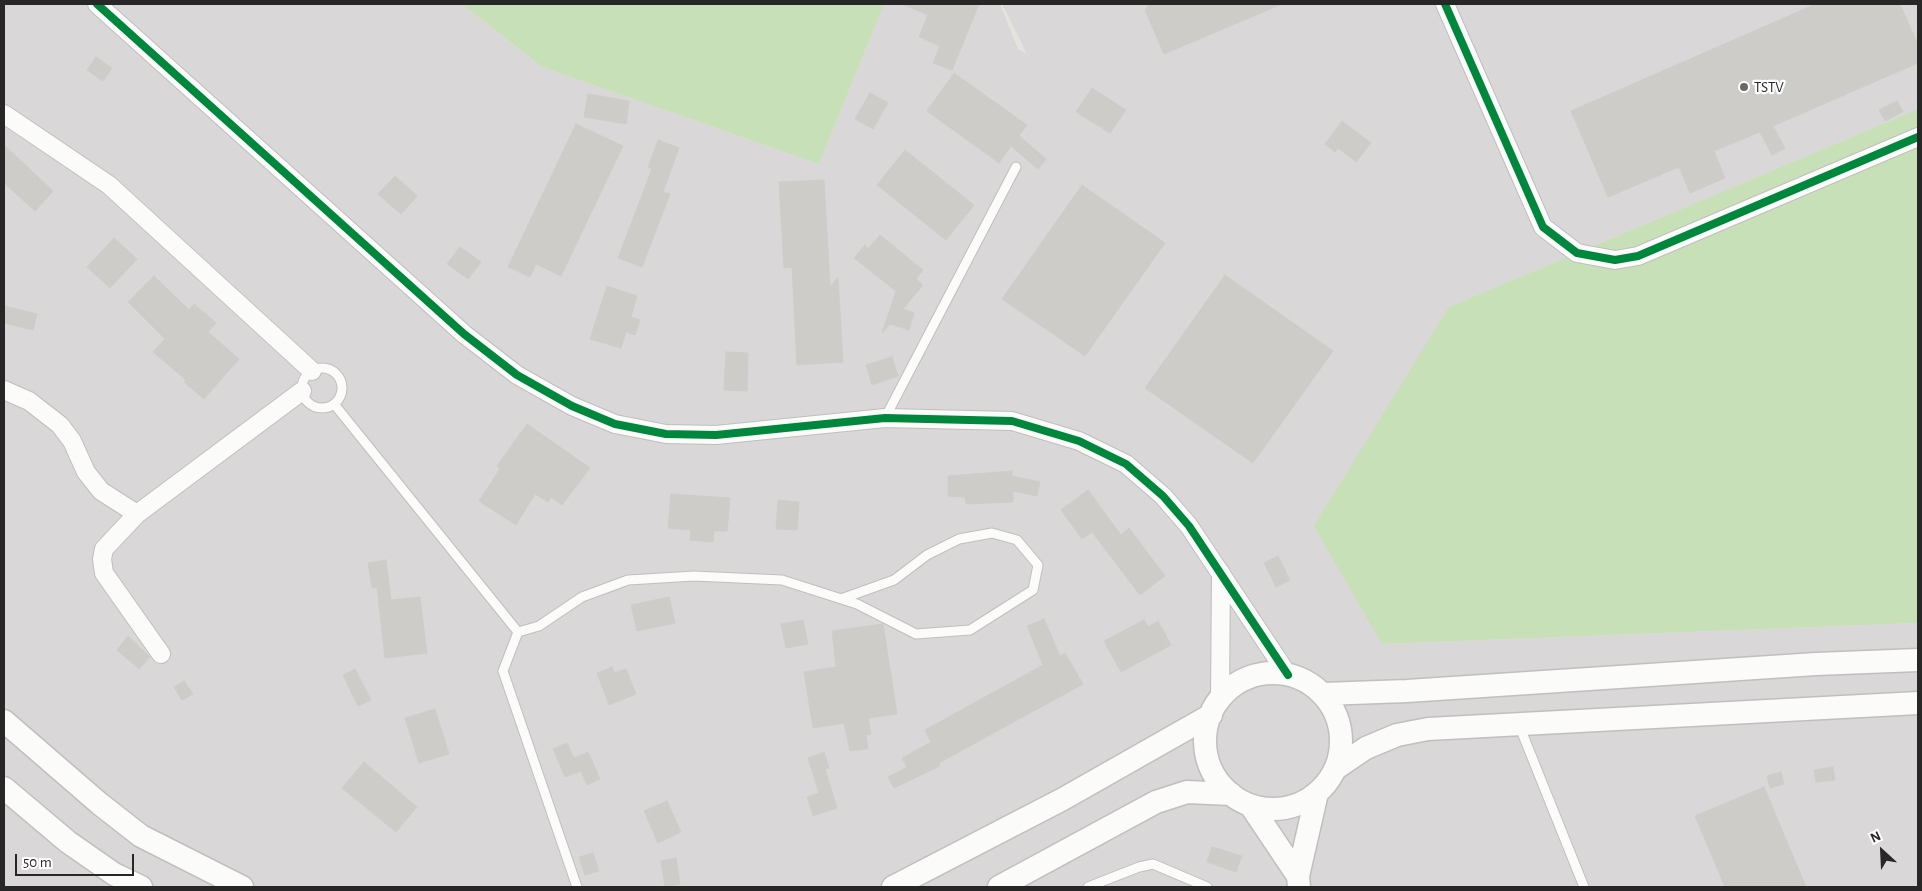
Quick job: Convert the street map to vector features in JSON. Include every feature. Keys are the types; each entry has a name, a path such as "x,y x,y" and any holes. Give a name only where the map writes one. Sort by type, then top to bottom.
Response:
{"street":[{"path":"1445,4 1543,227 1577,253 1615,260 1638,256 1918,137"},
{"path":"106,7 464,334 517,375 572,406 615,424 666,434 716,435 885,418 1012,421 1079,441 1126,464 1163,496 1189,526 1288,675"},
{"path":"4,114 109,185 312,371"},
{"path":"4,390 29,402 60,425 72,441 86,472 101,492 137,514"},
{"path":"161,654 104,573 102,559 104,549 137,514 302,391"},
{"path":"893,887 1063,798 1215,707 1234,686 1250,678 1268,673 1288,675 1307,682 1323,694 1334,710 1341,730 1341,750 1335,769 1326,784 1297,804 1274,809 1252,806 1231,794 1216,777 1207,757 1205,736 1215,707 1221,573"},
{"path":"1323,694 1407,691 1816,664 1918,660"},
{"path":"1335,769 1366,748 1397,735 1428,729 1918,703"},
{"path":"4,721 100,804 141,836 242,887"},
{"path":"4,788 68,842 114,874 141,887"},
{"path":"999,887 1156,802 1187,792 1231,794"},
{"path":"1299,882 1317,792"},
{"path":"1252,806 1299,882"}],"lane":[{"path":"885,418 1016,167"},
{"path":"323,368 329,369 340,379 341,392 334,404 321,408 314,407 304,397 302,391 304,377 312,371 323,368"},
{"path":"334,404 518,632"},
{"path":"518,632 539,626 582,597 628,580 694,576 782,580 841,599 857,604 916,634 970,630 1033,590 1038,565 1018,540 992,533 967,537 927,555 894,580 841,599"},
{"path":"518,632 503,671 577,887"},
{"path":"1519,725 1584,887"},
{"path":"1088,887 1139,867 1154,864 1207,887"}],"shaded area":[{"path":"4,4 462,4 542,67 819,164 884,4 1000,4 1018,49 1027,54 1002,4 1918,4 1918,109 1449,307 1382,644 1918,623 1918,887 4,887"}],"green space":[{"path":"462,4 884,4 819,164 542,67"},
{"path":"1918,109 1918,623 1382,644 1314,526 1449,307"}],"building":[{"path":"902,4 979,4 952,70 933,63 940,46 919,37 928,15"},
{"path":"1149,4 1282,4 1164,54 1145,10"},
{"name":"TSTV","path":"1816,4 1900,4 1918,45 1918,63 1773,126 1785,148 1772,155 1760,132 1714,151 1725,178 1690,193 1679,167 1608,197 1571,111"},
{"path":"96,57 112,68 103,81 87,70"},
{"path":"954,73 1027,125 1019,136 1046,159 1038,169 1011,146 999,163 927,111"},
{"path":"1092,88 1126,110 1110,133 1076,112"},
{"path":"870,93 888,103 873,129 855,119"},
{"path":"588,94 629,101 626,124 584,117"},
{"path":"1897,101 1903,112 1885,121 1879,110"},
{"path":"1342,121 1371,143 1356,162 1338,148 1335,152 1325,144"},
{"path":"576,124 623,146 561,276 536,264 530,277 508,267"},
{"path":"658,140 679,148 663,192 670,194 642,267 618,258 652,169 648,167"},
{"path":"4,145 53,191 35,211 4,183"},
{"path":"905,150 974,205 946,240 877,185"},
{"path":"395,176 417,196 401,214 378,194"},
{"path":"824,180 830,287 838,277 843,362 797,365 792,267 784,268 779,182"},
{"path":"1082,185 1165,243 1085,356 1002,299"},
{"path":"880,235 923,270 916,279 923,285 903,309 914,313 909,330 890,324 882,333 896,291 854,258 865,245 868,249"},
{"path":"114,238 137,259 110,288 87,267"},
{"path":"460,247 481,262 468,279 447,264"},
{"path":"1225,275 1333,351 1253,463 1145,388"},
{"path":"154,276 189,310 194,304 216,323 208,332 239,359 204,399 184,382 186,380 153,352 165,339 128,302"},
{"path":"607,286 637,296 631,317 640,320 635,335 626,332 621,348 590,339"},
{"path":"4,306 37,314 33,330 4,323"},
{"path":"726,352 748,353 747,391 724,390"},
{"path":"892,357 898,376 872,385 866,365"},
{"path":"527,424 590,468 562,505 551,497 548,502 535,494 516,525 479,501 500,469 497,466"},
{"path":"1012,471 1012,476 1040,482 1037,496 1013,491 1013,502 966,504 965,497 948,496 948,476"},
{"path":"1088,490 1121,535 1129,528 1165,576 1140,595 1092,532 1082,539 1061,510"},
{"path":"671,494 730,498 727,531 714,531 713,542 690,540 691,530 668,528"},
{"path":"778,500 799,502 797,530 776,529"},
{"path":"1278,556 1290,580 1276,587 1264,563"},
{"path":"386,560 391,600 420,597 427,653 385,658 377,587 372,588 368,563"},
{"path":"669,597 675,623 637,631 631,605"},
{"path":"1044,619 1060,656 1065,653 1083,684 939,763 940,766 894,788 888,777 907,767 902,758 931,742 925,730 1043,665 1027,626"},
{"path":"803,620 808,644 786,648 781,624"},
{"path":"1144,620 1148,627 1158,621 1171,645 1121,672 1104,641"},
{"path":"883,624 897,714 868,718 871,734 866,735 868,749 850,751 844,723 813,728 804,672 836,667 832,631"},
{"path":"128,636 150,657 139,669 117,650"},
{"path":"612,667 614,673 626,669 636,694 609,705 597,673"},
{"path":"355,669 371,700 358,706 343,675"},
{"path":"184,681 193,694 182,700 174,687"},
{"path":"435,709 449,754 419,763 405,718"},
{"path":"567,743 574,758 588,752 600,779 587,785 581,771 565,777 553,749"},
{"path":"824,752 829,768 825,769 837,808 813,816 807,797 819,793 808,758"},
{"path":"364,762 417,807 396,832 342,788"},
{"path":"1833,767 1835,780 1816,782 1814,770"},
{"path":"1781,772 1784,784 1770,788 1767,776"},
{"path":"1764,787 1806,887 1725,887 1695,816"},
{"path":"667,801 681,832 658,843 644,811"},
{"path":"1212,847 1242,856 1236,872 1207,862"},
{"path":"593,853 599,871 585,875 579,857"},
{"path":"676,858 680,884 665,887 661,861"}],"cycle path":[{"path":"97,4 464,334 517,375 572,406 615,424 666,434 716,435 885,418 1012,421 1079,441 1126,464 1163,496 1189,526 1288,675"},
{"path":"1445,4 1543,227 1577,253 1615,260 1638,256 1918,137"}],"place":[{"name":"TSTV","path":"1744,87"}]}
